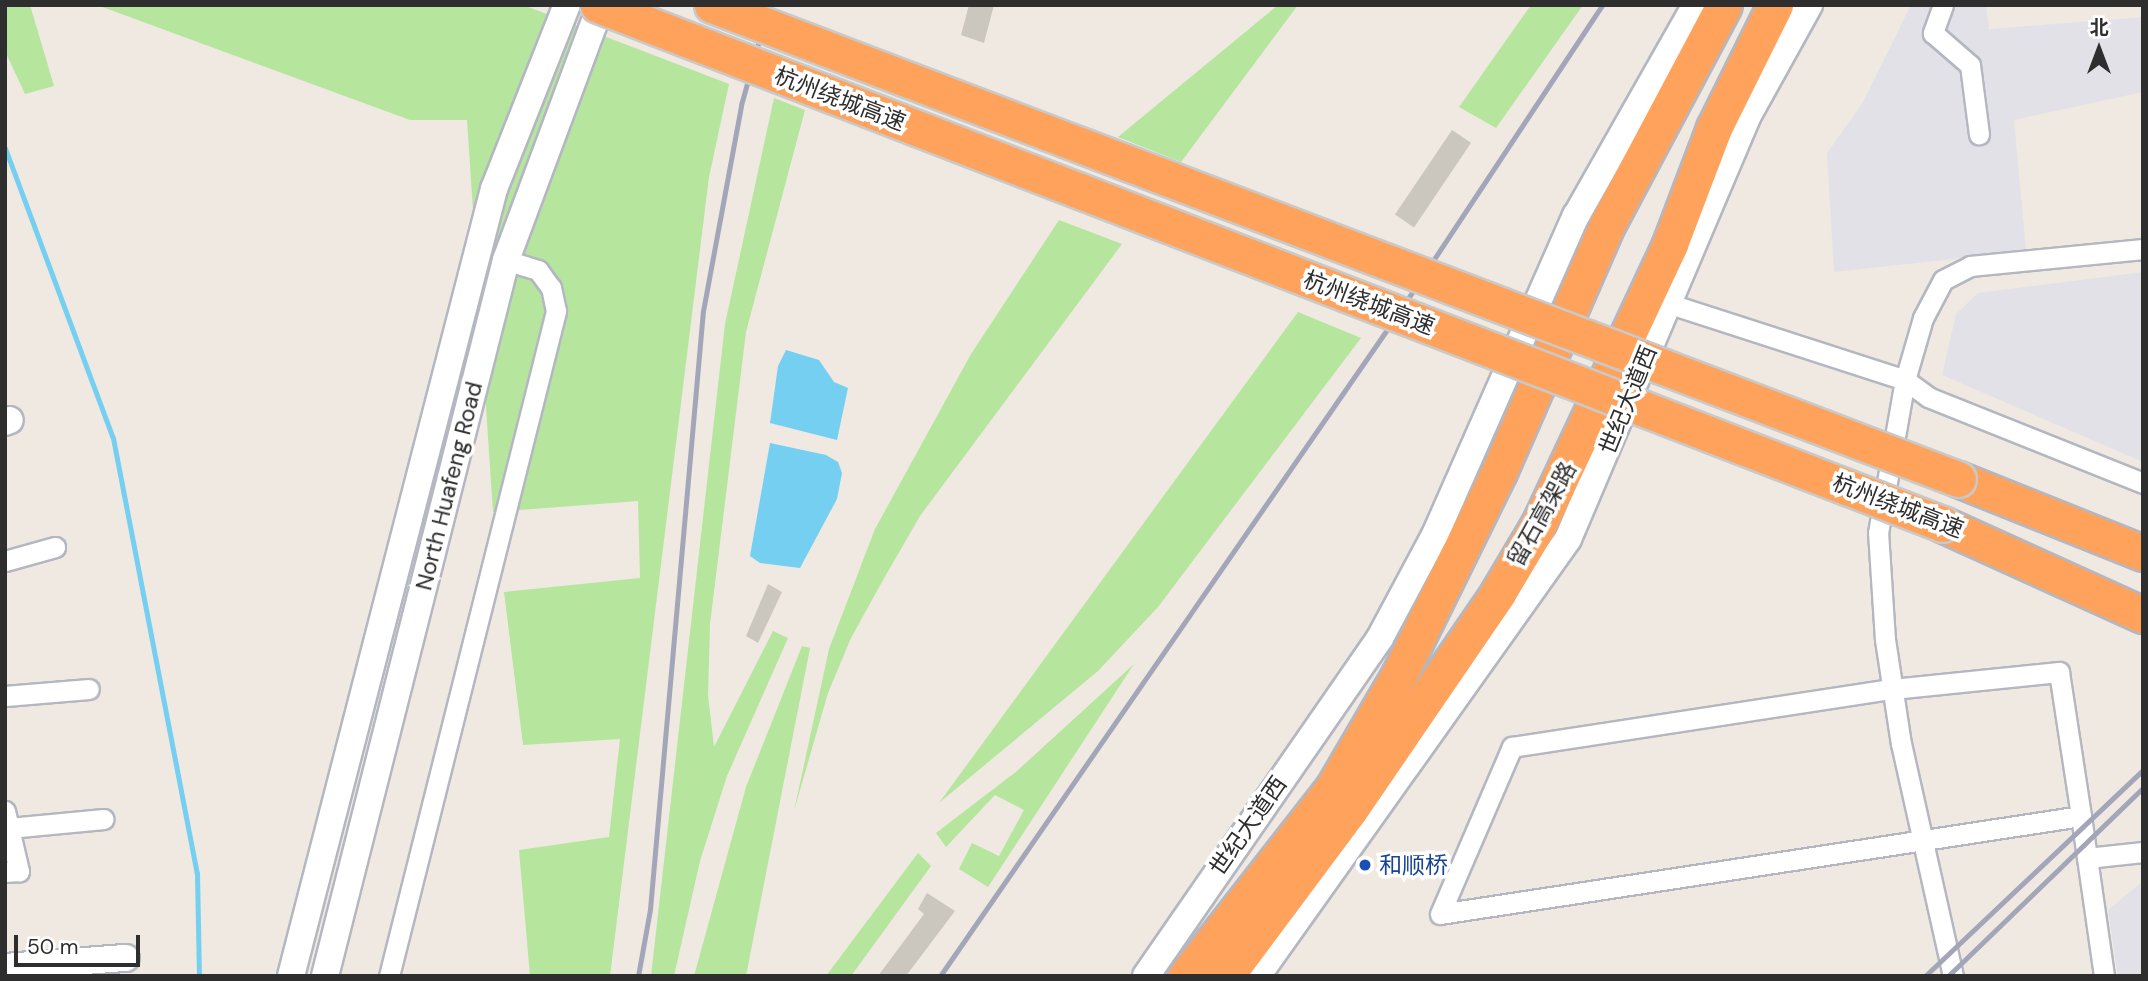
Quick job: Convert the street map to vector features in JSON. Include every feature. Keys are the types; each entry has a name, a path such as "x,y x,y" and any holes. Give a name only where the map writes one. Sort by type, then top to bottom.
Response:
{"highway":[{"name":"杭州绕城高速","path":"600,5 1942,524 2143,592"},
{"name":"杭州绕城高速","path":"712,5 2143,553"},
{"path":"1186,976 1333,788 1399,675 1499,472 1608,223 1724,5"},
{"name":"留石高架路","path":"1226,976 1349,811 1498,593 1539,524 1670,244 1714,128 1774,5"},
{"path":"1958,480 2036,499 2143,537"},
{"path":"1942,524 2143,615"},
{"path":"1166,976 1399,675"}],"main road":[{"name":"North Huafeng Road","path":"291,976 494,189 566,5"},
{"name":"North Huafeng Road","path":"325,976 506,260 600,5"},
{"name":"世纪大道西","path":"1146,976 1380,638 1435,535 1576,216 1696,5"},
{"name":"世纪大道西","path":"1257,976 1568,539 1746,117 1809,5"},
{"path":"5,967 126,958"}],"street":[{"path":"1943,5 1933,33 1970,65 1979,134"},
{"path":"1952,976 1892,689 1878,533 1905,380 1923,317 1943,280 1970,266 2143,248"},
{"path":"389,976 556,310 551,288 538,270 506,260"},
{"path":"1667,303 1905,380 1928,397 2143,483"},
{"path":"5,561 55,547"},
{"path":"2081,816 1440,914 1512,747 1892,689 2059,672 2081,816 2104,976"},
{"path":"5,695 89,689"},
{"path":"5,872 19,871 7,819 104,819"},
{"path":"2087,858 2143,852"}],"shaded area":[{"path":"1911,5 1986,5 1989,29 2143,17 2143,92 2014,120 2026,251 1834,272 1827,153 1862,104"},
{"path":"2143,272 2143,462 1942,375 1956,314 1978,293"},
{"path":"2143,881 2143,976 2118,976 2108,910"}],"green space":[{"path":"5,5 30,5 54,86 25,94 5,51"},
{"path":"97,5 523,5 729,84 709,177 610,976 530,976 519,850 609,837 620,739 523,745 504,592 640,578 638,501 493,512 467,120 410,120"},
{"path":"1278,5 1298,5 1181,162 1118,137"},
{"path":"1531,5 1583,5 1496,128 1459,107"},
{"path":"774,98 805,110 746,332 710,624 708,695 714,747 773,631 788,638 727,776 700,861 674,976 651,976 725,324"},
{"path":"1059,220 1122,244 920,516 851,638 828,693 794,811 829,649 875,529 971,354"},
{"path":"1298,312 1361,338 1158,607 1098,671 939,803"},
{"path":"802,646 810,648 746,976 694,976 746,787"},
{"path":"1134,664 988,887 959,869 972,843 999,856 1024,810 995,795 946,847 936,833 1017,771"},
{"path":"918,853 931,866 851,976 826,976"}],"water":[{"path":"786,350 819,360 834,382 848,388 837,440 770,423 778,366"},
{"path":"770,443 826,455 838,462 842,473 837,499 800,568 760,563 750,556"}],"building":[{"path":"969,5 994,5 984,43 961,35"},
{"path":"1452,130 1471,143 1414,227 1395,215"},
{"path":"768,584 782,592 758,643 746,636"},
{"path":"927,893 955,911 906,976 878,976 924,914 918,909"}],"waterway":[{"path":"5,148 113,438 197,873 199,976"}],"railway":[{"path":"638,976 650,909 703,311 741,105 769,5"},
{"path":"940,976 1395,318 1602,5"},
{"path":"1925,976 2143,770"},
{"path":"1948,976 2143,788"}],"place":[{"name":"和顺桥","path":"1365,865"}]}
